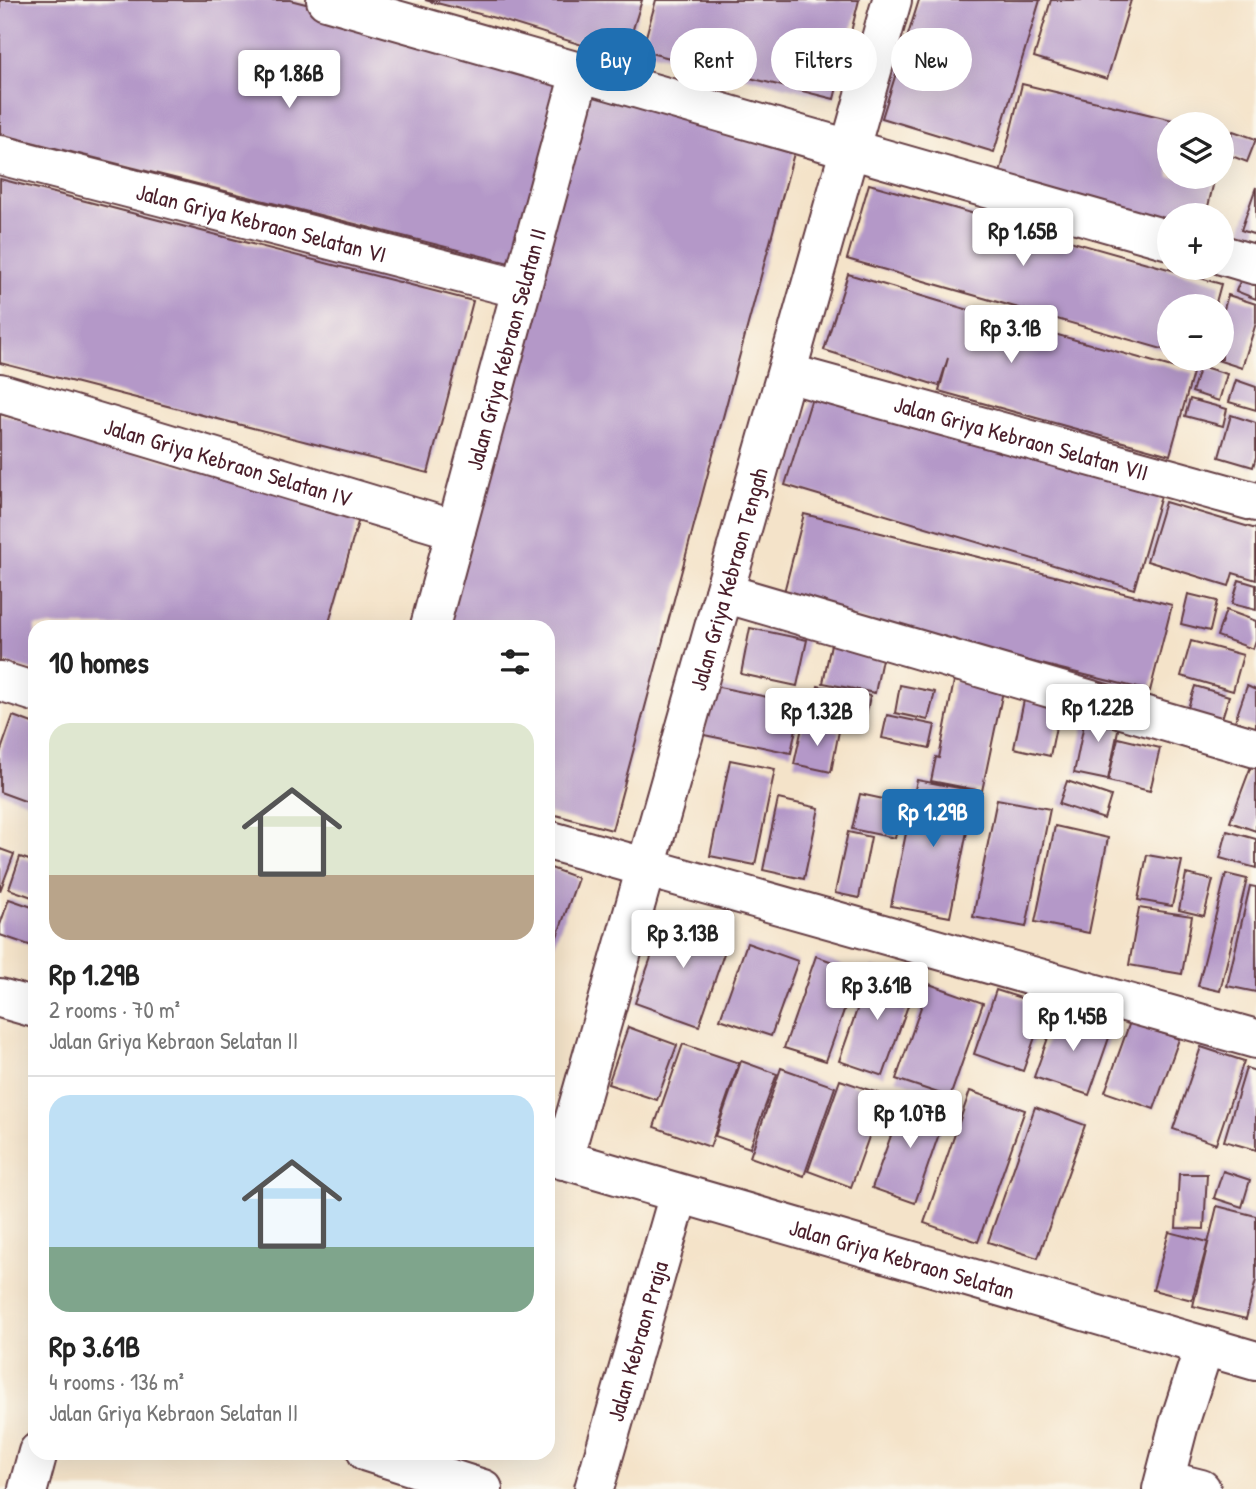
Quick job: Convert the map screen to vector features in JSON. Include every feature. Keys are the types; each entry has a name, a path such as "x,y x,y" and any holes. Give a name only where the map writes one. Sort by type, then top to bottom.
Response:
{"street":[{"path":"326,0 576,71"},
{"name":"Jalan Griya Kebraon Tengah","path":"556,1158 646,867 892,0"},
{"name":"Jalan Griya Kebraon Selatan II","path":"432,620 576,87"},
{"path":"646,91 1157,237"},
{"name":"Jalan Griya Kebraon Selatan VI","path":"0,155 521,289"},
{"path":"1234,259 1256,265"},
{"name":"Jalan Griya Kebraon Selatan VII","path":"787,373 1256,502"},
{"name":"Jalan Griya Kebraon Selatan IV","path":"0,393 456,530"},
{"path":"724,593 1256,748"},
{"path":"0,681 28,690"},
{"path":"555,842 1256,1039"},
{"path":"0,998 28,1006"},
{"name":"Jalan Griya Kebraon Selatan","path":"556,1158 1256,1362"},
{"name":"Jalan Kebraon Praja","path":"594,1489 679,1194"},
{"path":"1176,1486 1179,1424 1204,1347"},
{"path":"28,1489 36,1460"},
{"path":"392,1460 483,1489"}],"building":[{"path":"0,0 290,0 567,70 517,265 0,134"},
{"path":"425,0 642,0 633,28 576,28 576,43"},
{"path":"656,0 859,0 852,28 771,28 771,83 757,80 757,28 670,28 670,58 656,54 656,28 648,28"},
{"path":"919,0 1040,0 994,152 882,118 891,89 972,91 972,28 910,28"},
{"path":"1051,0 1131,0 1107,79 1034,57"},
{"path":"1022,84 1157,116 1157,189 1212,189 1209,203 1157,203 1157,220 998,182"},
{"path":"584,91 604,91 797,142 612,830 555,815 555,620 442,620"},
{"path":"802,91 836,91 834,99"},
{"path":"1234,131 1256,139 1247,162 1234,157"},
{"path":"0,179 473,301 428,473 0,363"},
{"path":"869,184 1157,266 1157,280 1207,280 1221,284 1218,294 1157,294 1157,348 847,259"},
{"path":"1256,187 1256,235 1241,230"},
{"path":"1246,267 1256,271 1256,299 1236,291"},
{"path":"848,274 1157,363 1157,371 1193,373 1170,455 939,391 948,358 939,386 824,350"},
{"path":"1234,297 1256,304 1256,323 1242,368 1234,365"},
{"path":"1198,371 1227,374 1219,401 1192,392"},
{"path":"1236,380 1256,387 1256,410 1229,402"},
{"path":"816,385 1163,489 1134,589 785,485"},
{"path":"1190,399 1227,409 1223,426 1185,416"},
{"path":"0,414 360,515 330,620 28,620 28,669 0,662"},
{"path":"1231,415 1256,423 1256,457 1253,467 1219,457"},
{"path":"1165,502 1256,529 1256,580 1233,573 1229,586 1147,561"},
{"path":"804,514 1172,605 1150,691 782,600"},
{"path":"1239,580 1256,585 1256,610 1232,604"},
{"path":"1188,594 1217,601 1210,631 1181,624"},
{"path":"1226,610 1256,621 1253,649 1217,636"},
{"path":"750,628 807,640 797,686 741,674"},
{"path":"1191,641 1243,655 1233,691 1181,676"},
{"path":"831,644 883,654 875,693 823,683"},
{"path":"954,681 1003,691 982,791 931,781 936,757 939,758"},
{"path":"900,685 935,692 928,720 895,713"},
{"path":"714,686 801,704 791,753 704,735"},
{"path":"818,686 870,696 864,725 812,715"},
{"path":"1195,686 1229,696 1220,725 1186,714"},
{"path":"1247,686 1256,690 1256,728 1235,721"},
{"path":"1024,700 1060,707 1050,756 1014,748"},
{"path":"1087,709 1121,715 1108,780 1074,773"},
{"path":"887,715 935,725 930,748 882,738"},
{"path":"13,716 28,721 28,802 0,792 0,753"},
{"path":"803,723 839,731 831,772 794,764"},
{"path":"1118,738 1160,748 1150,791 1108,781"},
{"path":"730,760 775,769 755,865 710,856"},
{"path":"1253,761 1256,763 1256,831 1230,822"},
{"path":"917,780 975,791 950,917 891,906"},
{"path":"1067,781 1111,796 1104,819 1059,804"},
{"path":"860,794 902,803 895,838 852,829"},
{"path":"778,799 819,808 804,879 763,870"},
{"path":"997,799 1050,809 1026,927 973,917"},
{"path":"1055,826 1108,838 1089,933 1035,922"},
{"path":"1227,831 1256,839 1256,868 1220,858"},
{"path":"848,832 871,837 859,898 835,893"},
{"path":"0,849 14,854 0,891"},
{"path":"1147,855 1182,861 1172,906 1138,900"},
{"path":"20,857 28,860 28,896 9,889"},
{"path":"555,870 578,878 555,942"},
{"path":"1186,874 1213,880 1204,916 1179,910"},
{"path":"1226,874 1247,879 1220,991 1198,986"},
{"path":"1250,886 1256,887 1256,992 1227,986"},
{"path":"9,899 28,906 28,945 0,935 0,925"},
{"path":"1139,908 1192,916 1182,974 1129,965"},
{"path":"666,915 730,936 699,1026 635,1003"},
{"path":"747,943 798,961 771,1036 720,1019"},
{"path":"816,956 858,971 826,1061 784,1048"},
{"path":"872,967 916,983 883,1076 839,1061"},
{"path":"929,984 983,1003 950,1097 896,1079"},
{"path":"996,990 1046,1006 1023,1071 974,1054"},
{"path":"1058,1010 1112,1029 1089,1095 1034,1077"},
{"path":"1130,1022 1179,1039 1154,1109 1105,1092"},
{"path":"628,1027 677,1045 657,1100 608,1084"},
{"path":"683,1044 739,1063 710,1147 654,1127"},
{"path":"1201,1047 1244,1061 1216,1144 1173,1129"},
{"path":"741,1061 777,1074 750,1148 715,1136"},
{"path":"781,1068 835,1087 804,1176 750,1157"},
{"path":"1246,1068 1256,1071 1256,1150 1224,1141"},
{"path":"840,1080 884,1095 851,1187 808,1171"},
{"path":"970,1091 1025,1110 978,1242 924,1223"},
{"path":"905,1097 947,1111 915,1203 872,1188"},
{"path":"1035,1107 1085,1125 1038,1258 988,1242"},
{"path":"1223,1171 1250,1180 1242,1207 1214,1198"},
{"path":"1179,1174 1207,1174 1204,1229 1176,1228"},
{"path":"1217,1206 1256,1216 1256,1280 1246,1319 1193,1306"},
{"path":"1169,1232 1208,1242 1192,1300 1153,1290"}]}
